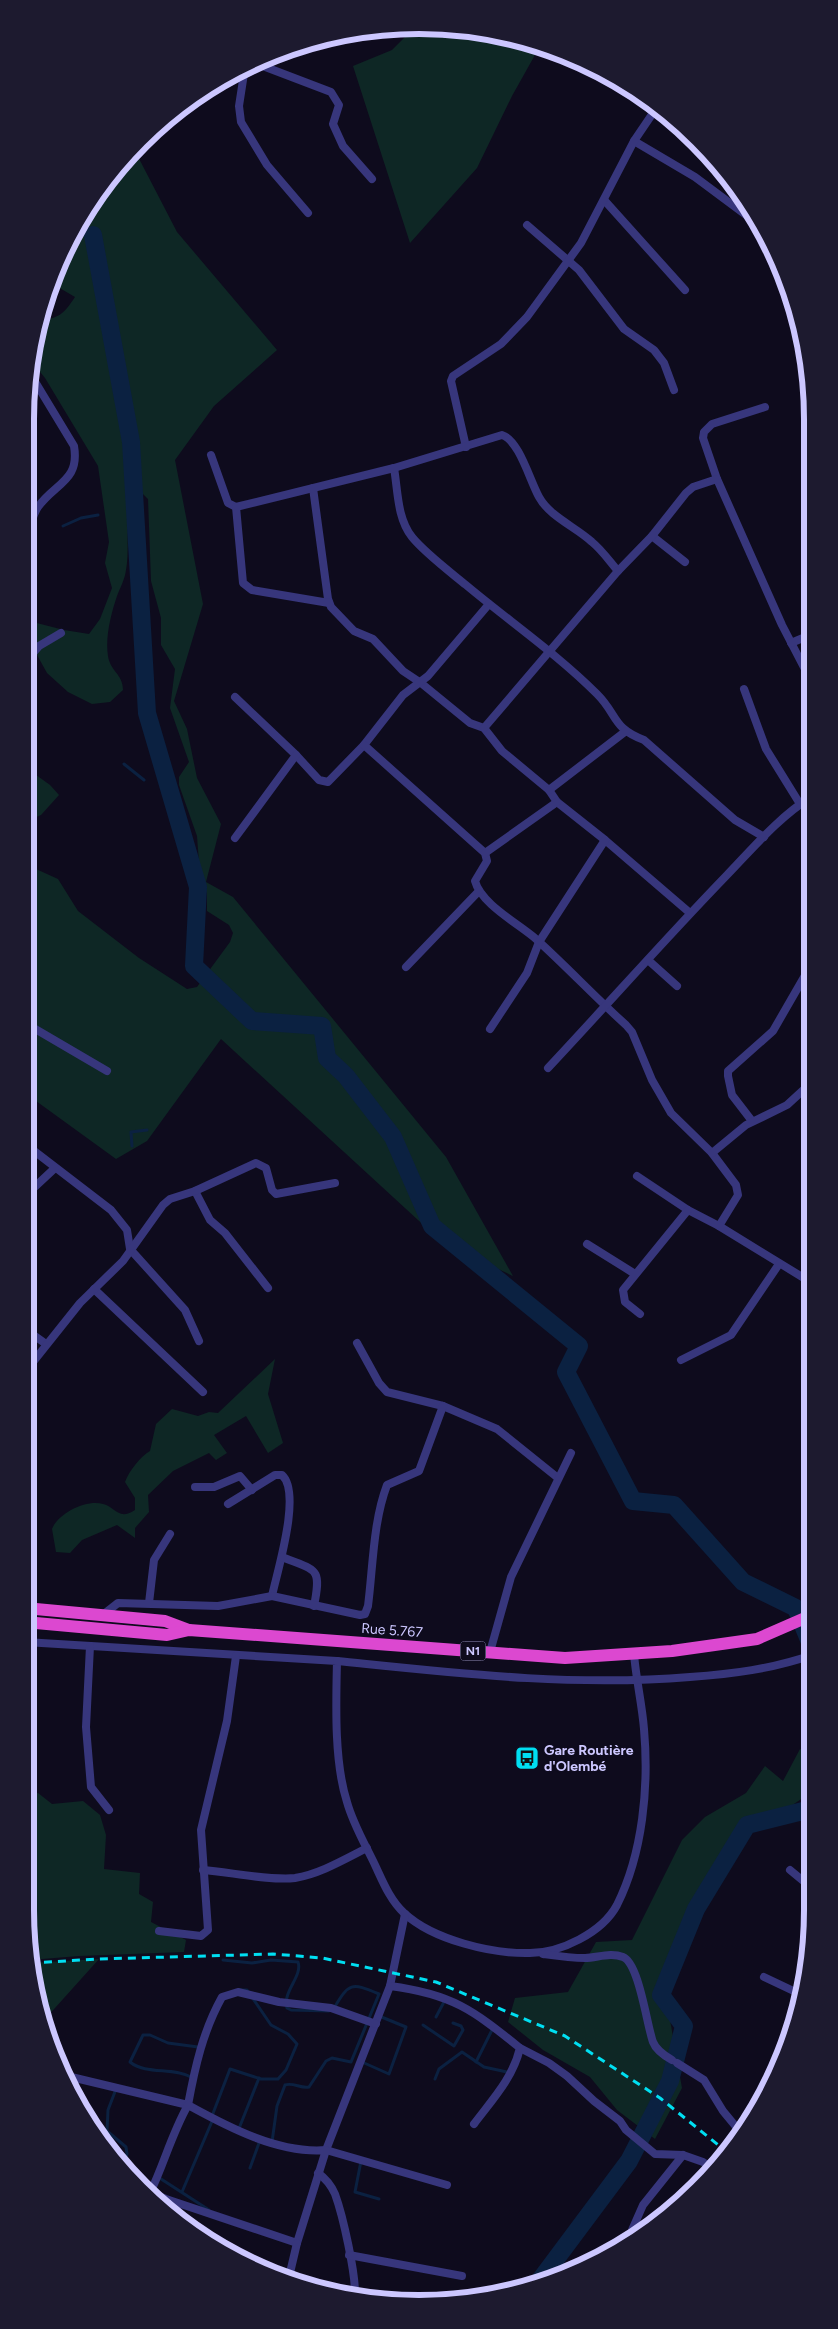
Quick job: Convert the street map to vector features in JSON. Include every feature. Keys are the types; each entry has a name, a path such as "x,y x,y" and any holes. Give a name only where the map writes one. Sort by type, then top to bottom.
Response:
{"highway":[{"name":"N1","path":"34,1609 165,1621 189,1630"},
{"name":"Rue 5.767","path":"34,1623 167,1635 189,1630 565,1658 672,1651 757,1639 804,1618"}],"street":[{"path":"264,66 331,92 339,105 333,124 344,146 372,179"},
{"path":"244,76 239,106 240,122 266,165 308,213"},
{"path":"466,447 451,382 453,376 508,337 527,317 581,243 605,201 634,142 653,113"},
{"path":"634,142 695,177 745,215"},
{"path":"605,201 685,290"},
{"path":"527,224 579,270 624,329 654,350 664,364 674,390"},
{"path":"34,515 38,507 72,474 76,455 74,446 36,383"},
{"path":"765,407 707,427 703,438 717,479 804,667"},
{"path":"211,456 228,503 236,507 394,468 502,435 509,437 540,499 551,510 593,542 618,571"},
{"path":"394,468 402,520 413,538 598,695 616,722 626,731 644,740 660,752 735,820 764,837"},
{"path":"484,728 618,571 652,536 686,492 693,487 717,479"},
{"path":"313,488 329,603 354,631 372,639 402,671 421,683 470,723 484,728 502,751 549,790 557,802 605,840 690,913"},
{"path":"236,507 243,583 252,590 329,603"},
{"path":"652,536 685,562"},
{"path":"235,697 296,755 318,780 328,782 364,745 403,695 410,688 421,683 489,604"},
{"path":"34,652 39,646 62,633"},
{"path":"792,643 804,638"},
{"path":"744,689 766,749 800,804"},
{"path":"549,790 626,731"},
{"path":"364,745 482,853 487,861 475,882 479,891 505,916 539,942 632,1032 652,1080 671,1113 712,1153 738,1190 738,1195 719,1226"},
{"path":"235,838 296,755"},
{"path":"482,853 557,802"},
{"path":"548,1068 606,1007 690,913 764,837 804,802"},
{"path":"490,1029 527,973 539,942 605,840"},
{"path":"406,967 479,891"},
{"path":"648,960 677,986"},
{"path":"752,1122 732,1094 728,1071 773,1031 804,977"},
{"path":"34,1028 107,1071"},
{"path":"712,1153 742,1128 786,1105 804,1089"},
{"path":"34,1151 111,1210 127,1230 130,1249 185,1310 199,1341"},
{"path":"34,1360 80,1303 123,1261 162,1205 170,1200 256,1164 266,1168 272,1190 276,1194 335,1183"},
{"path":"34,1188 56,1168"},
{"path":"637,1176 688,1210 719,1226 804,1278"},
{"path":"195,1191 210,1220 224,1233 268,1288"},
{"path":"640,1314 624,1302 622,1295 635,1274 688,1210"},
{"path":"587,1244 635,1274"},
{"path":"681,1360 731,1335 779,1264"},
{"path":"94,1289 203,1392"},
{"path":"34,1335 46,1344"},
{"path":"357,1343 379,1383 387,1392 443,1406 497,1429 558,1478"},
{"path":"104,1614 118,1603 218,1606 272,1596 360,1615 368,1611 380,1511 387,1485 419,1471 443,1406"},
{"path":"490,1652 511,1577 571,1454"},
{"path":"228,1504 278,1474 282,1475 287,1481 289,1521 272,1596"},
{"path":"195,1486 214,1487 240,1476 252,1490"},
{"path":"150,1603 154,1560 170,1534"},
{"path":"282,1557 314,1570 318,1575 319,1583 314,1606"},
{"path":"34,1643 337,1661 532,1680 636,1680 757,1671 804,1657"},
{"path":"90,1646 86,1727 92,1787 109,1810"},
{"path":"541,1953 570,1944 589,1934 616,1907 625,1884 637,1845 644,1801 644,1729 634,1654"},
{"path":"159,1931 201,1936 207,1934 201,1830 225,1729 236,1656"},
{"path":"337,1661 338,1737 342,1783 353,1819 366,1848 391,1897 405,1914 428,1928 474,1947 518,1953 541,1953 560,1957 587,1958 609,1955 624,1957 630,1964 647,2013 653,2043 666,2057 704,2080 722,2111 737,2128"},
{"path":"203,1870 296,1878 332,1865 366,1848"},
{"path":"790,1870 804,1882"},
{"path":"290,2273 297,2243 326,2150 390,1986 405,1914"},
{"path":"764,1977 795,1992"},
{"path":"390,1986 426,1992 464,2006 520,2048 549,2063 567,2076 655,2154 683,2155 708,2165"},
{"path":"151,2186 171,2138 188,2105 202,2042 222,1997 238,1992 287,2003 331,2008 376,2024"},
{"path":"474,2124 508,2078 517,2061 520,2048"},
{"path":"72,2077 188,2105 238,2131 288,2148 310,2152 326,2150 447,2185"},
{"path":"632,2231 643,2205 683,2155"},
{"path":"318,2173 325,2178 334,2193 349,2255 354,2290"},
{"path":"162,2197 297,2243"},
{"path":"349,2255 462,2276"}],"green space":[{"path":"408,34 419,34 469,37 494,41 537,52 512,96 477,168 410,243 353,66 392,50"},
{"path":"138,156 177,232 277,350 214,406 175,460 203,604 174,701 187,729 197,778 221,824 206,882 233,897 446,1157 513,1276 443,1243 221,1039 147,1141 116,1159 34,1100 34,868 58,879 78,911 139,958 187,989 197,987 230,942 233,933 229,925 207,911 207,894 200,876 197,836 179,785 179,777 189,762 170,708 175,669 161,645 161,618 151,581 148,499 141,492 131,510 124,580 117,596 108,633 107,649 109,661 121,680 123,690 110,702 92,704 68,692 47,673 34,652 34,622 89,634 100,619 112,588 105,563 109,542 98,466 45,378 37,368 47,320 60,315 75,297 57,287 73,249 85,226 113,184"},
{"path":"34,773 50,785 59,795 41,815 34,818"},
{"path":"275,1359 268,1394 283,1443 268,1453 246,1416 214,1435 227,1453 216,1460 209,1453 173,1471 148,1495 149,1512 135,1528 135,1538 117,1525 82,1540 70,1553 56,1552 52,1529 55,1523 81,1505 103,1504 121,1514 135,1510 135,1498 125,1482 135,1465 150,1451 156,1424 172,1409 198,1416 209,1412 218,1413"},
{"path":"800,1749 804,1751 804,1797 728,1849 666,1997 682,2088 655,2139 617,2110 590,2077 543,2050 508,2022 515,1998 568,1992 596,1942 632,1940 682,1840 705,1817 746,1793 765,1766 783,1781"},
{"path":"38,1793 52,1804 83,1801 100,1815 106,1835 104,1869 140,1873 139,1894 153,1902 151,1922 186,1940 184,1952 37,1959 34,1910 34,1794"},
{"path":"99,1959 49,2015 37,1963"}],"waterway":[{"path":"93,235 131,442 147,713 198,887 194,966 252,1021 322,1026 327,1058 346,1076 393,1137 432,1226 579,1346 566,1372 633,1501 674,1505 743,1582 796,1608 804,1628"},
{"path":"63,526 81,518 98,515"},
{"path":"124,764 144,780"},
{"path":"132,1146 131,1132 147,1130"},
{"path":"544,2274 629,2161 670,2081 684,2026 661,1995 696,1909 747,1825 804,1811"},
{"path":"223,1960 252,1963 271,1960 298,1962 298,1973 287,1996 287,2008 291,2010 329,2011"},
{"path":"272,2142 277,2106 285,2085 309,2087 326,2061 332,2058 351,2062 379,1994 362,1988 352,1987 347,1989 334,2008"},
{"path":"212,2116 230,2069 261,2079 278,2079 286,2070 297,2044 288,2034 271,2025 247,1990 238,1990"},
{"path":"436,2017 445,2000"},
{"path":"362,2062 389,2074 406,2027 379,2016"},
{"path":"423,2025 454,2046 463,2030 461,2026 453,2023"},
{"path":"476,2062 493,2028"},
{"path":"191,2077 176,2072 152,2070 136,2066 130,2062 143,2035 150,2035 168,2043 198,2047"},
{"path":"435,2079 439,2069 462,2052 484,2067 507,2072"},
{"path":"238,2131 259,2078"},
{"path":"116,2089 108,2110 107,2131 126,2147 127,2154 125,2159"},
{"path":"182,2192 213,2119"},
{"path":"250,2168 259,2143"},
{"path":"361,2161 355,2192 379,2199"},
{"path":"158,2177 209,2210"}],"railway":[{"path":"37,1963 273,1954 322,1958 436,1982 565,2036 660,2098 722,2148"}],"place":[{"name":"Gare Routière d'Olembé","path":"527,1758"}]}
